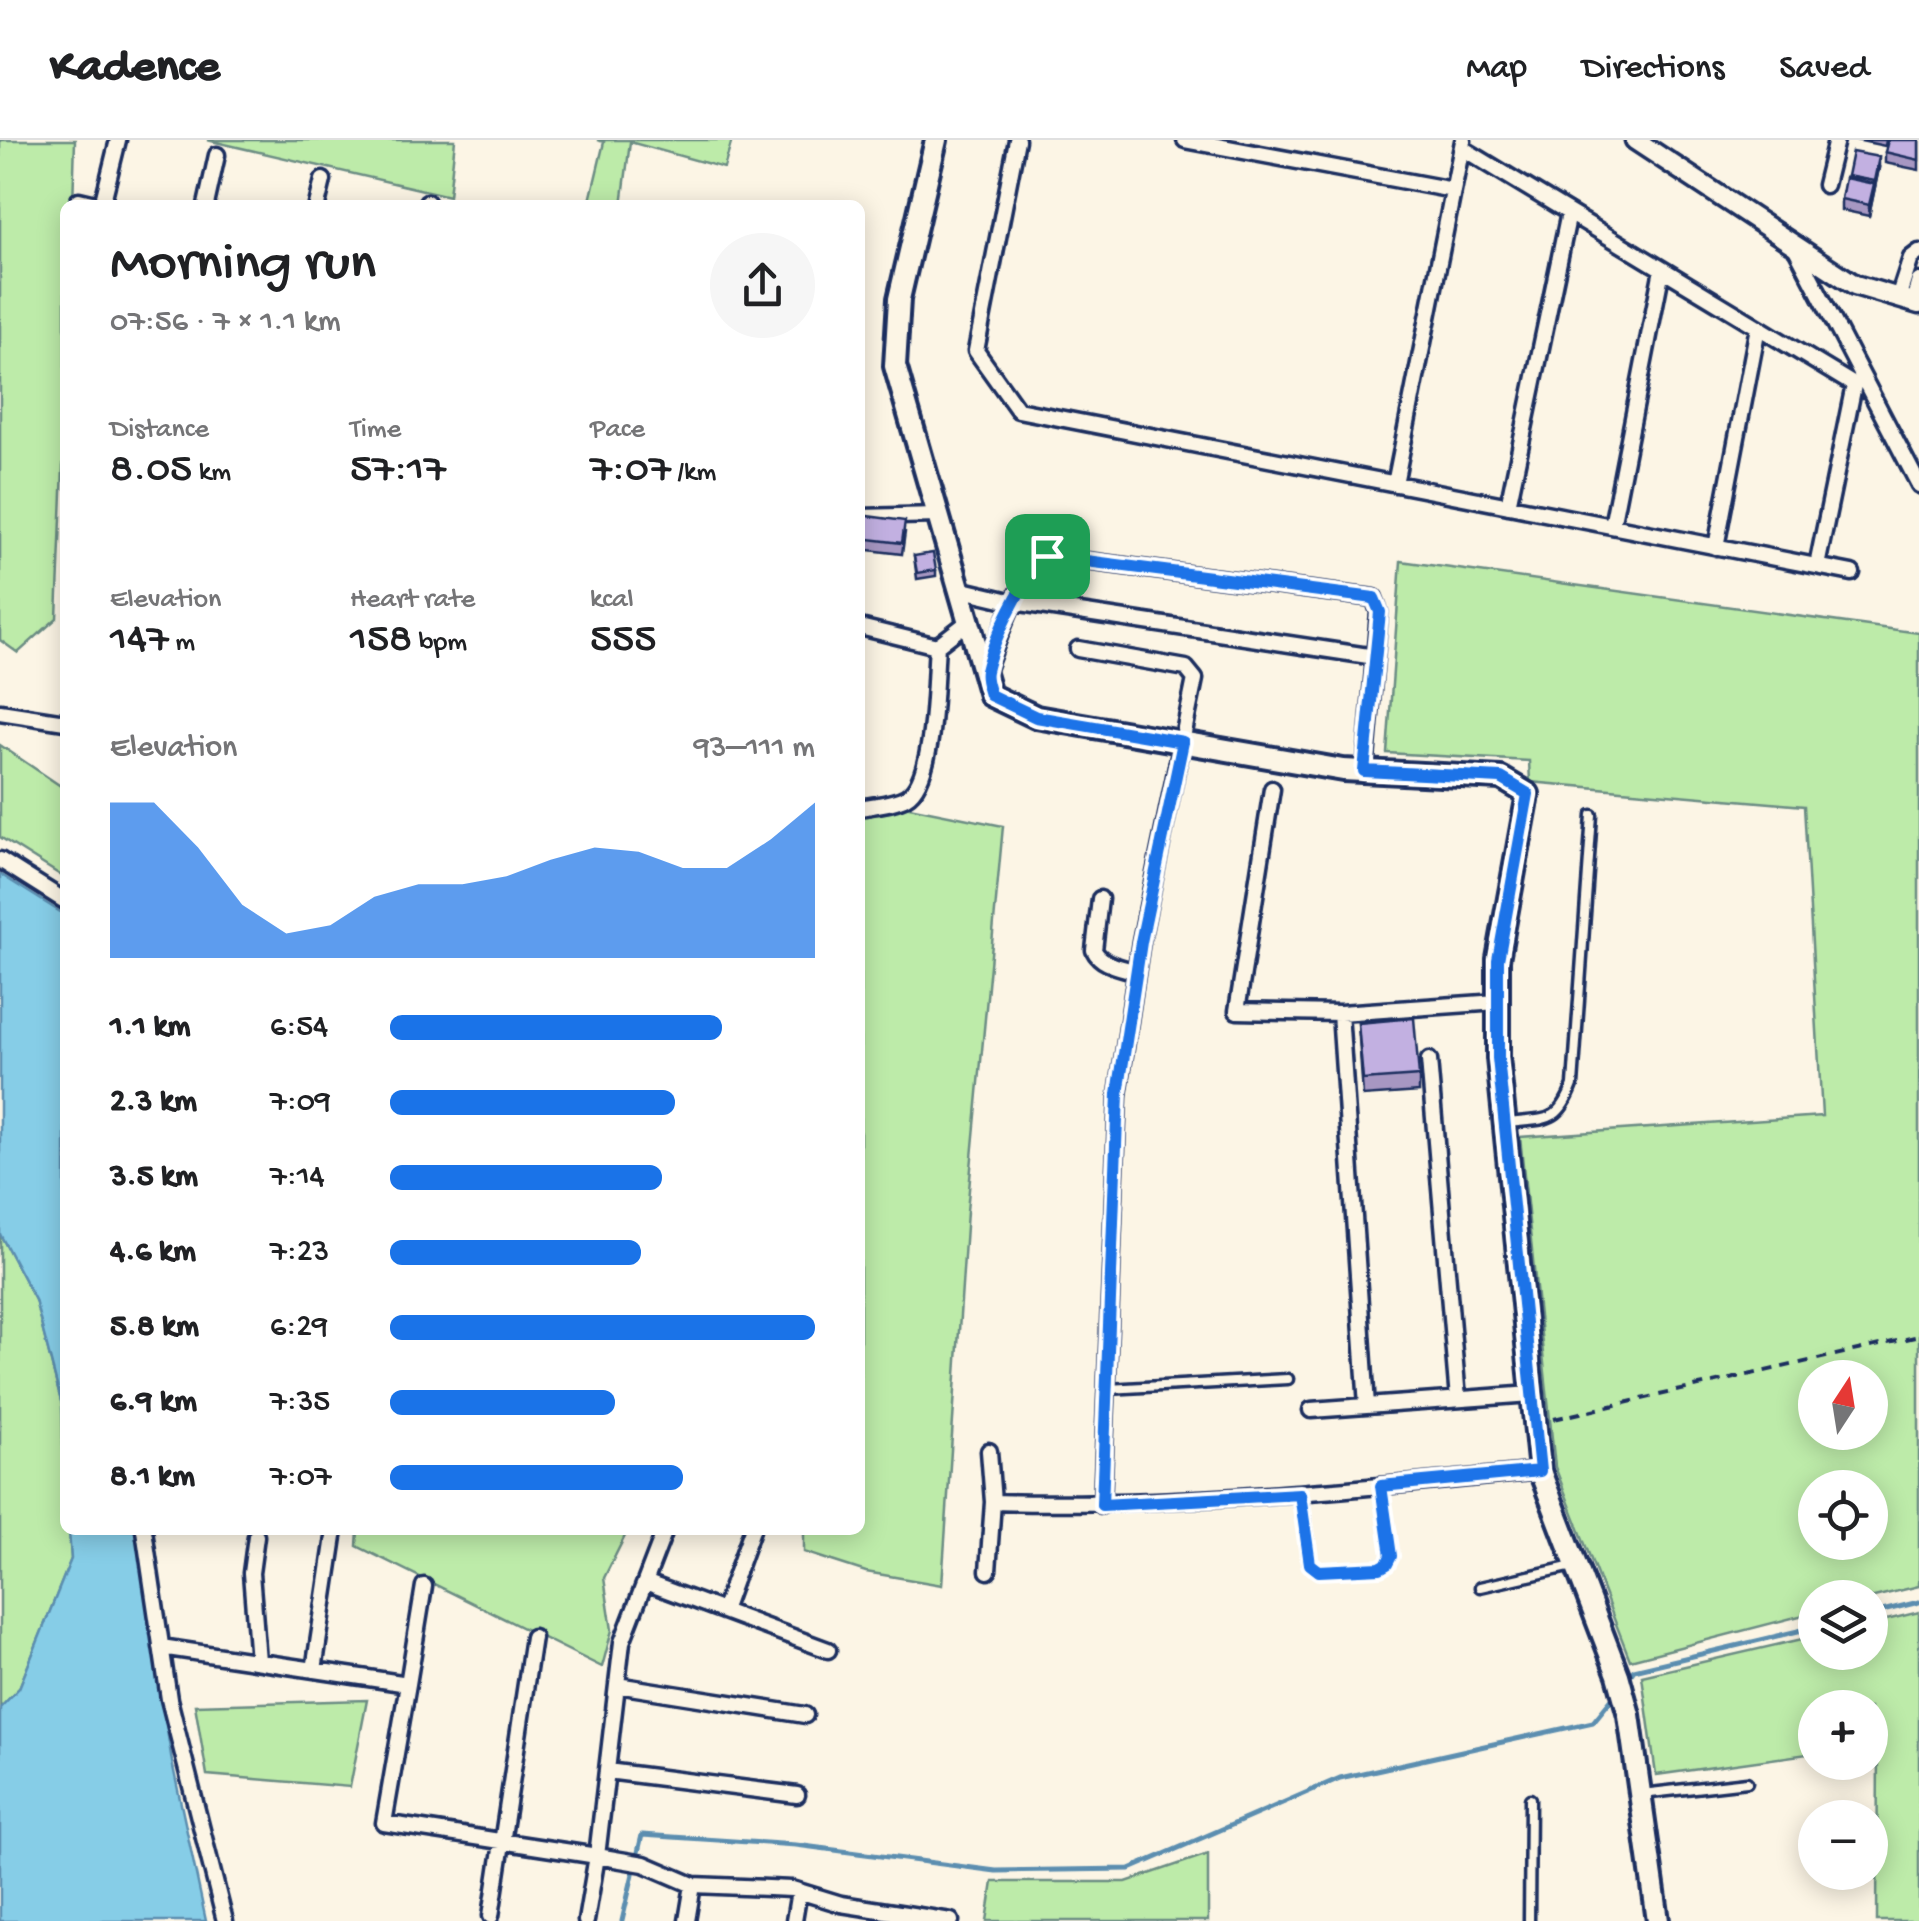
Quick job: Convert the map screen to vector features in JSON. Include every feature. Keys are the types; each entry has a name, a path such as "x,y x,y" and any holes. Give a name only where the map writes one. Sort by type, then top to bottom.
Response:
{"main road":[{"path":"936,140 899,299 895,366 990,695 1036,717 1364,771 1501,778 1528,794 1498,960 1498,1058 1540,1471 1618,1675 1628,1715 1658,1921"}],"street":[{"path":"102,200 118,140"},
{"path":"1017,140 976,351 1018,410 1852,573"},
{"path":"1185,140 1453,190"},
{"path":"1635,140 1855,285 1910,301"},
{"path":"1825,185 1836,140"},
{"path":"1395,484 1463,144 1569,213 1854,385 1817,566"},
{"path":"207,200 217,155"},
{"path":"318,200 323,180"},
{"path":"1508,506 1569,213"},
{"path":"1794,244 1919,485"},
{"path":"1910,301 1911,258 1919,252"},
{"path":"1612,526 1662,269"},
{"path":"1910,301 1919,281"},
{"path":"1716,547 1758,327"},
{"path":"865,517 938,515"},
{"path":"984,675 1014,602 1047,556 1374,598 1380,612 1364,771"},
{"path":"960,589 1014,602 1375,658"},
{"path":"865,807 905,798 915,789 930,742 937,646 969,620"},
{"path":"865,628 937,646"},
{"path":"1078,649 1186,668 1195,679 1136,972 1118,1094 1102,1505"},
{"path":"0,712 60,721"},
{"path":"1272,789 1237,1011 1340,1013 1498,1002"},
{"path":"0,860 60,898"},
{"path":"1100,899 1096,956 1136,972"},
{"path":"1340,1013 1367,1406"},
{"path":"1429,1060 1458,1399"},
{"path":"1311,1410 1532,1394"},
{"path":"988,1571 993,1502 989,1451"},
{"path":"993,1502 1102,1505 1300,1494 1540,1471"},
{"path":"145,1535 169,1699 226,1921"},
{"path":"314,1670 334,1535"},
{"path":"586,1921 622,1642 663,1535"},
{"path":"723,1611 750,1535"},
{"path":"256,1536 251,1573 258,1661"},
{"path":"645,1582 828,1650"},
{"path":"424,1586 384,1823 644,1864 693,1886 800,1891 841,1904 950,1921"},
{"path":"491,1916 533,1637"},
{"path":"160,1646 408,1684"},
{"path":"617,1685 804,1715"},
{"path":"607,1771 797,1795"},
{"path":"687,1921 693,1886"},
{"path":"794,1921 800,1891"}],"lane":[{"path":"1504,1124 1556,1116 1565,1107 1573,1085 1592,815"},
{"path":"1106,1389 1288,1378"},
{"path":"1300,1494 1310,1564 1319,1571 1380,1568 1391,1556 1381,1486"},
{"path":"1480,1587 1576,1565"},
{"path":"1640,1794 1747,1782"},
{"path":"1530,1799 1530,1921"}],"path":[{"path":"1535,1423 1919,1336"}],"green space":[{"path":"0,140 75,140 73,200 60,200 57,618 18,653 0,640"},
{"path":"207,140 455,140 449,196"},
{"path":"597,140 732,140 724,168 630,142 623,200 590,200 604,142"},
{"path":"1401,561 1919,633 1919,1586 1888,1594 1888,1580 1798,1580 1798,1616 1630,1660 1555,1467 1520,1137 1822,1116 1804,806 1530,782 1529,761 1387,753"},
{"path":"0,745 60,786 60,875 0,837"},
{"path":"865,798 1003,826 967,1211 942,1585 866,1572 804,1552 804,1535 865,1535"},
{"path":"0,1234 35,1300 60,1397 60,1535 69,1535 71,1559 19,1688 0,1708"},
{"path":"358,1535 626,1535 604,1578 612,1630 602,1667 357,1546"},
{"path":"1919,1612 1919,1921 1877,1921 1877,1890 1888,1890 1888,1800 1878,1800 1878,1780 1888,1780 1888,1690 1798,1690 1798,1755 1656,1775 1642,1676 1798,1640 1798,1670 1888,1670 1888,1620"},
{"path":"367,1700 350,1787 207,1775 195,1705"},
{"path":"1208,1854 1208,1921 987,1921 993,1882 1126,1882"}],"water":[{"path":"0,874 60,912 60,1397 35,1300 0,1234"},
{"path":"69,1535 137,1535 172,1762 206,1921 0,1921 0,1708 19,1688 71,1559"}],"building":[{"path":"1888,140 1919,140 1919,160 1885,152"},
{"path":"1852,152 1879,157 1874,181 1847,176"},
{"path":"1845,178 1874,184 1869,205 1841,199"},
{"path":"865,516 905,521 902,543 865,539"},
{"path":"933,553 936,570 917,573 914,556"},
{"path":"1414,1018 1419,1076 1363,1080 1358,1023"}],"waterway":[{"path":"1888,1610 1919,1602"},
{"path":"1626,1681 1634,1670 1798,1631"},
{"path":"622,1921 642,1835 796,1845 996,1871 1130,1869 1340,1778 1593,1722 1616,1694"}],"route":[{"path":"1047,556 1374,598 1380,612 1364,771 1501,778 1528,794 1498,960 1498,1058 1540,1471 1381,1486 1391,1556 1380,1568 1319,1571 1310,1564 1300,1494 1102,1505 1118,1094 1141,942 1183,742 1036,717 990,695 984,675 1014,602 1047,556"}]}
